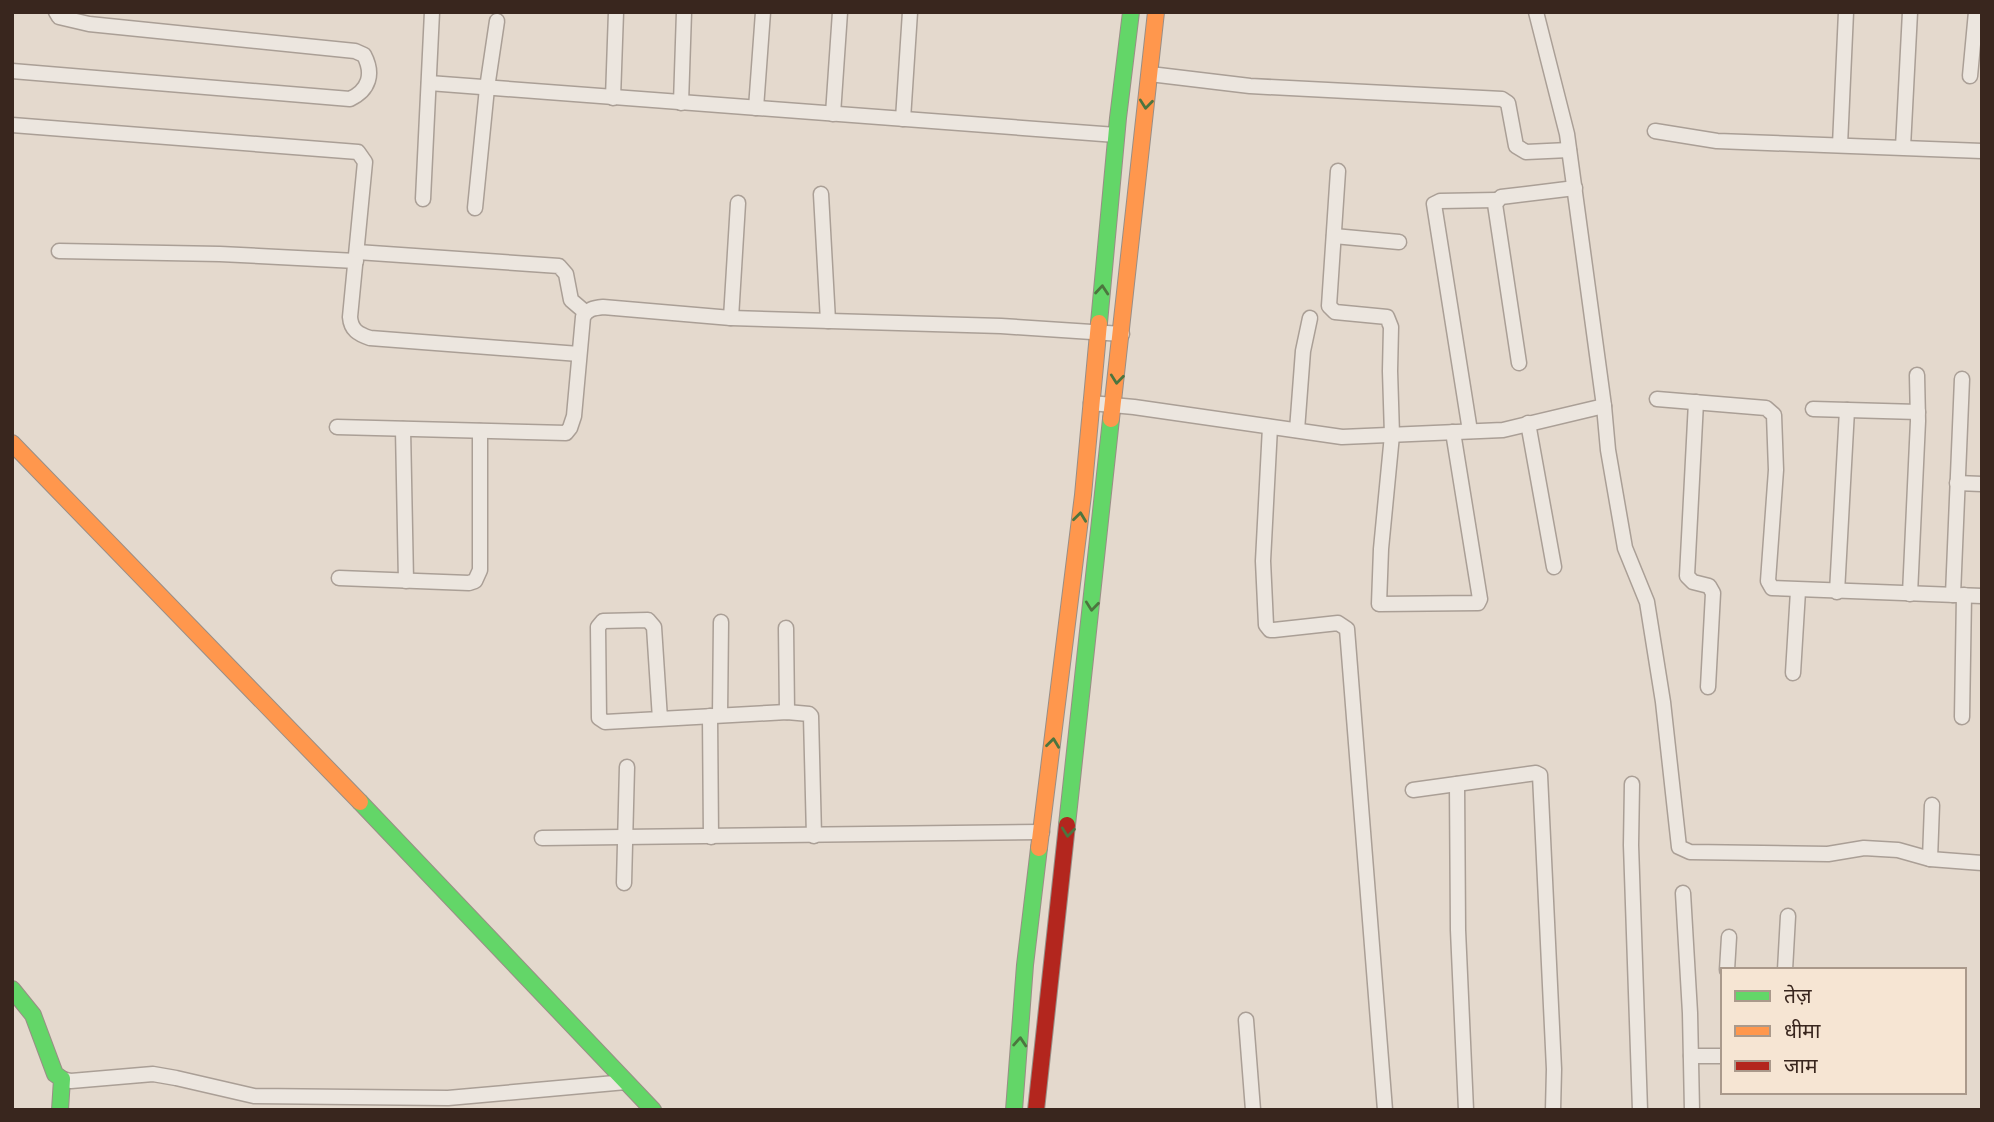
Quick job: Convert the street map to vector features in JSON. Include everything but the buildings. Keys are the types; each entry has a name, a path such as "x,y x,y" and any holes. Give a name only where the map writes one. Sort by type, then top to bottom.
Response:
{"main road":[{"path":"1014,1110 1026,965 1083,495 1116,135 1131,12"},
{"path":"1036,1110 1156,12"},
{"path":"12,443 323,763 653,1110"},
{"path":"1033,904 1060,906"},
{"path":"12,989 33,1015 55,1074 62,1079 60,1110"}],"street":[{"path":"12,71 351,99 367,86 370,74 365,55 355,51 89,24 59,17 56,12"},
{"path":"423,199 432,12"},
{"path":"613,97 616,12"},
{"path":"681,103 684,12"},
{"path":"756,108 763,12"},
{"path":"833,114 840,12"},
{"path":"903,119 910,12"},
{"path":"1536,12 1567,134 1608,450 1625,548 1647,602 1664,702 1679,847 1690,852 1828,854 1864,848 1898,850 1930,859 1982,863"},
{"path":"1840,145 1846,12"},
{"path":"1903,147 1910,12"},
{"path":"1970,76 1976,12"},
{"path":"475,208 487,88 497,21"},
{"path":"1150,74 1250,86 1502,99 1508,103 1516,146 1520,150 1569,150"},
{"path":"429,83 1116,135"},
{"path":"12,125 358,152 365,162 351,325 360,334 370,338 579,354"},
{"path":"1656,131 1701,140 1982,151"},
{"path":"1338,171 1329,306 1331,310 1387,317 1391,321 1392,435 1377,602 1381,604 1478,603 1480,598 1453,432"},
{"path":"1470,431 1434,204 1440,201 1497,200 1501,197 1574,188"},
{"path":"821,194 828,321"},
{"path":"1497,200 1495,204 1519,363"},
{"path":"732,318 738,203"},
{"path":"1334,236 1399,242"},
{"path":"59,251 356,256 559,266 566,274 571,300 585,312"},
{"path":"585,312 603,307 732,318 1001,326 1122,334"},
{"path":"337,426 565,433 570,428 574,415 585,312"},
{"path":"1297,430 1303,351 1310,318"},
{"path":"1910,594 1918,412 1917,375"},
{"path":"1962,379 1957,483 1962,717"},
{"path":"1657,399 1766,408 1774,415 1776,470 1768,581 1772,589 1982,596"},
{"path":"1696,402 1686,576 1693,582 1709,586 1713,593 1708,687"},
{"path":"1091,403 1342,437 1503,429 1604,406"},
{"path":"1813,409 1918,412"},
{"path":"1838,592 1847,410"},
{"path":"1528,423 1554,567"},
{"path":"1270,427 1263,561 1266,625 1270,630 1274,630 1338,623 1347,629 1385,1110"},
{"path":"403,429 406,581"},
{"path":"340,578 469,583 478,578 480,431"},
{"path":"1957,483 1982,484"},
{"path":"1794,673 1797,591"},
{"path":"660,719 652,622 603,621 598,627 599,718 605,722 660,719 715,716 787,712 806,712 811,716 814,836"},
{"path":"711,837 715,716 722,622"},
{"path":"786,628 787,712"},
{"path":"624,883 627,766"},
{"path":"1413,790 1536,773 1541,777 1554,1069 1553,1110"},
{"path":"1457,784 1458,930 1466,1110"},
{"path":"1632,784 1631,845 1640,1110"},
{"path":"1930,859 1932,804"},
{"path":"542,838 1042,832"},
{"path":"1683,893 1692,1110"},
{"path":"1785,968 1788,916"},
{"path":"1727,968 1729,937"},
{"path":"1246,1020 1253,1110"},
{"path":"1691,1056 1721,1056"},
{"path":"62,1079 71,1081 153,1074 254,1096 448,1098 626,1082"}],"traffic: fast":[{"path":"1099,323 1131,12"},
{"path":"1067,825 1111,419"},
{"path":"360,802 653,1110"},
{"path":"1014,1110 1025,965 1039,848"},
{"path":"12,989 33,1015 55,1074 62,1079 60,1110"}],"traffic: slow":[{"path":"1111,419 1156,12"},
{"path":"1039,848 1083,495 1099,323"},
{"path":"12,443 360,802"}],"traffic: jam":[{"path":"1036,1110 1067,825"}]}
